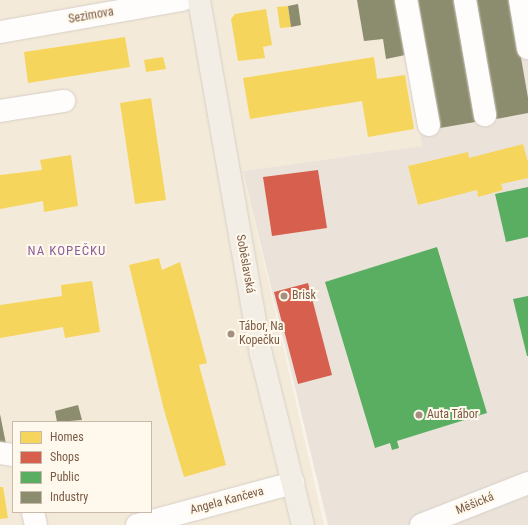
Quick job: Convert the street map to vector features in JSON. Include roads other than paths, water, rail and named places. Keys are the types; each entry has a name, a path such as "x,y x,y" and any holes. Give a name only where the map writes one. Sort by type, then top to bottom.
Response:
{"main road":[{"name":"Soběslavská","path":"199,0 261,354 303,525"}],"street":[{"name":"Sezimova","path":"0,32 182,0"},
{"path":"406,0 429,125"},
{"path":"465,0 485,115"},
{"path":"520,0 528,48"},
{"path":"0,111 64,101"},
{"path":"0,453 12,455"},
{"name":"Angela Kančeva","path":"137,525 293,483"},
{"name":"Měšická","path":"421,525 528,483"},
{"path":"33,513 36,525"}],"place":[{"name":"Brisk","path":"284,296"},
{"name":"Tábor, Na Kopečku","path":"231,334"},
{"name":"Auta Tábor","path":"419,415"}],"district":[{"name":"NA KOPEČKU","path":"67,251"}]}
